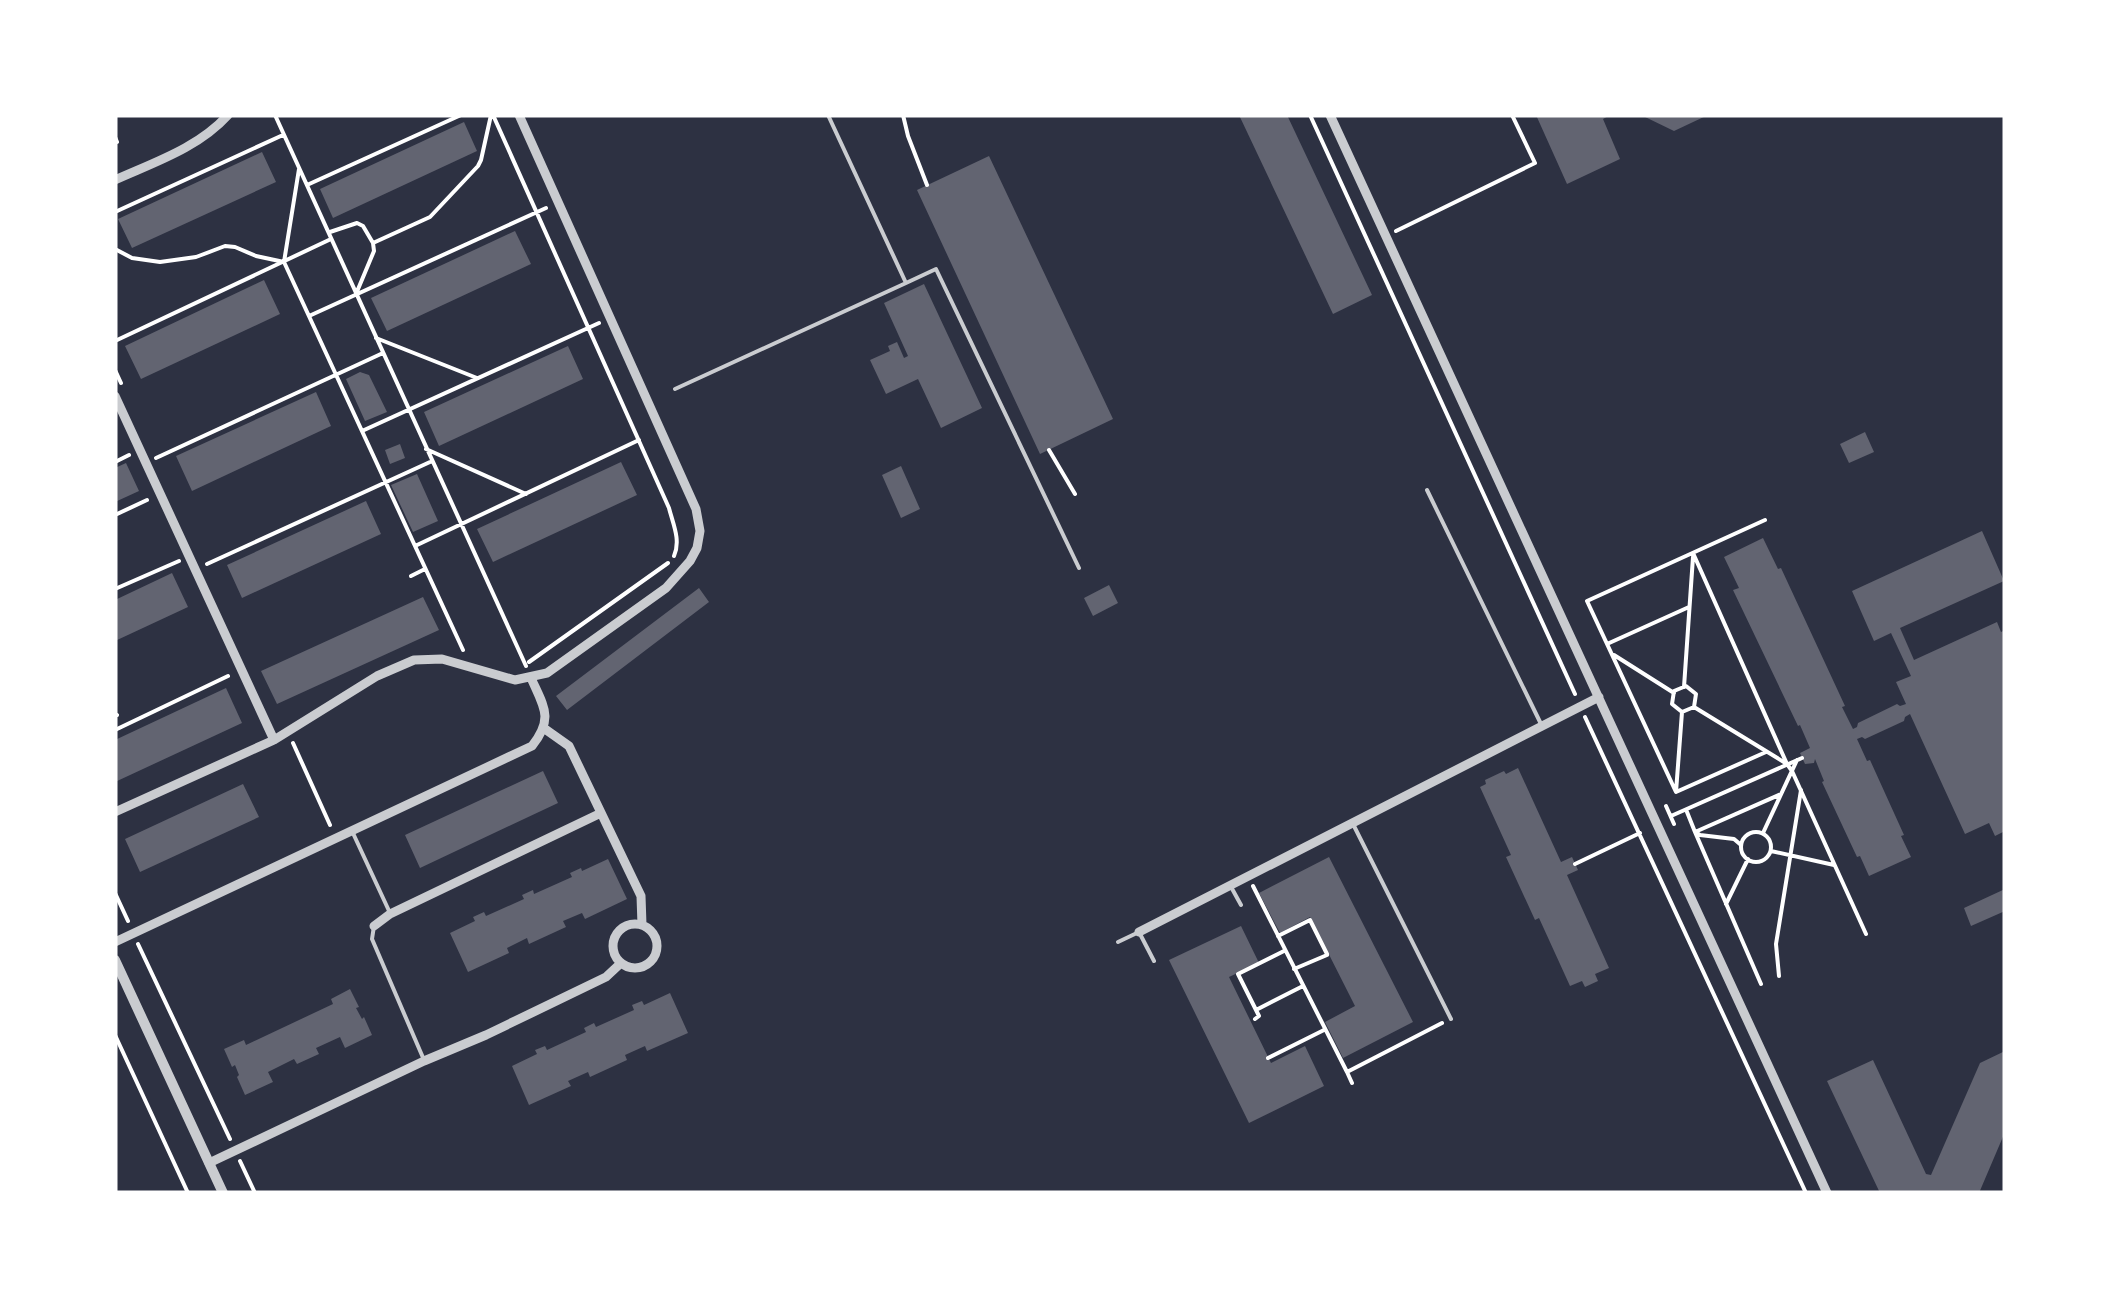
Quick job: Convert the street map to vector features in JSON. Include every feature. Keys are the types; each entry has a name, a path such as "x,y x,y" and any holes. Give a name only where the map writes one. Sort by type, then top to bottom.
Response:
{"street":[{"path":"115,180 196,142 228,115"},
{"path":"115,812 274,740 376,676 414,660 442,660 515,680 547,674 666,588 690,561 700,532 696,508 519,115"},
{"path":"1330,115 1827,1193"},
{"path":"115,396 274,740"},
{"path":"115,942 532,746 545,729 546,711 531,678"},
{"path":"1139,932 1599,698"},
{"path":"545,729 569,746 640,896 642,925"},
{"path":"374,926 390,914 601,813"},
{"path":"642,925 656,940 656,954 640,968 620,964 613,950 616,936 627,926 642,925"},
{"path":"115,960 223,1193"},
{"path":"209,1163 606,977 620,964"}],"lane":[{"path":"828,115 906,283"},
{"path":"675,389 936,269 1079,568"},
{"path":"1428,490 1542,725"},
{"path":"1352,822 1451,1019"},
{"path":"352,831 390,914"},
{"path":"1230,885 1241,905"},
{"path":"374,926 372,939 424,1061"},
{"path":"1118,942 1139,932 1154,961"}],"path":[{"path":"275,115 531,678"},
{"path":"306,185 461,115"},
{"path":"492,115 669,508 677,535 677,552 669,562 525,664"},
{"path":"373,243 430,217 462,183 481,160 492,115"},
{"path":"903,115 927,186"},
{"path":"1310,115 1806,1193"},
{"path":"1396,232 1536,163 1512,115"},
{"path":"115,212 284,134"},
{"path":"299,169 284,262 471,668"},
{"path":"309,316 558,202"},
{"path":"115,341 284,262 357,223 373,243 374,251 356,294"},
{"path":"115,249 132,258 160,262 235,246 284,262"},
{"path":"362,430 610,318"},
{"path":"376,338 477,378"},
{"path":"156,458 383,353"},
{"path":"415,546 639,440"},
{"path":"426,449 526,494"},
{"path":"1048,450 1075,494"},
{"path":"115,462 132,454"},
{"path":"207,564 432,461"},
{"path":"115,515 153,498"},
{"path":"1676,792 1587,601 1765,520"},
{"path":"1684,687 1693,553"},
{"path":"1693,553 1786,764"},
{"path":"115,590 181,560"},
{"path":"411,576 426,569"},
{"path":"1607,644 1690,606"},
{"path":"1611,653 1674,693"},
{"path":"115,730 233,673"},
{"path":"1682,712 1672,704 1674,693 1684,687"},
{"path":"1684,687 1696,694 1694,707"},
{"path":"1682,712 1694,707"},
{"path":"1694,707 1792,770 1866,934"},
{"path":"1676,792 1682,712"},
{"path":"288,731 336,839"},
{"path":"1676,792 1766,752"},
{"path":"1671,816 1799,759 1763,833"},
{"path":"1779,976 1776,944 1800,790"},
{"path":"1695,832 1781,794"},
{"path":"1686,810 1761,984"},
{"path":"1695,832 1734,839 1748,859 1756,862 1770,851 1770,840 1763,833 1748,834 1741,845"},
{"path":"1575,864 1640,833"},
{"path":"1770,851 1835,866"},
{"path":"1726,904 1748,859"},
{"path":"1253,887 1352,1083"},
{"path":"115,893 118,907 134,933 255,1193"},
{"path":"1278,936 1310,920 1328,954 1294,969"},
{"path":"1255,1019 1259,1016 1238,974 1285,950"},
{"path":"1256,1010 1303,986"},
{"path":"1346,1072 1451,1019"},
{"path":"1268,1058 1324,1030"},
{"path":"115,1035 188,1193"}],"building":[{"path":"1239,115 1287,115 1372,295 1333,314"},
{"path":"1536,115 1610,115 1603,119 1620,159 1567,184"},
{"path":"1641,115 1708,115 1674,131"},
{"path":"464,122 477,151 333,218 320,189"},
{"path":"262,152 276,182 132,248 118,219"},
{"path":"989,156 1113,419 1040,454 917,190"},
{"path":"515,231 531,264 387,331 371,298"},
{"path":"264,280 280,314 141,379 125,346"},
{"path":"924,284 982,408 941,428 918,379 886,394 870,360 890,351 888,346 897,342 904,358 908,356 884,303"},
{"path":"568,346 583,379 439,446 424,412"},
{"path":"360,372 369,375 387,412 365,421 346,379"},
{"path":"316,392 331,426 192,491 176,456"},
{"path":"1865,432 1874,452 1849,463 1840,444"},
{"path":"400,444 405,458 390,464 385,450"},
{"path":"621,462 637,495 493,562 477,529"},
{"path":"126,463 139,491 115,502 115,468"},
{"path":"901,466 920,509 901,518 882,475"},
{"path":"417,474 438,521 413,532 391,485"},
{"path":"366,501 381,534 242,598 227,565"},
{"path":"1982,531 2004,581 1900,628 1914,660 1997,622 2001,632 2005,630 2005,831 1995,836 1989,823 1965,834 1910,714 1904,721 1857,739 1867,761 1870,760 1911,857 1869,876 1822,782 1815,759 1814,763 1805,764 1800,753 1810,748 1733,590 1739,588 1724,557 1763,538 1778,569 1781,568 1853,729 1897,704 1906,704 1896,682 1911,676 1891,633 1874,641 1852,591"},
{"path":"172,573 188,607 115,641 115,600"},
{"path":"1109,585 1118,603 1093,616 1084,598"},
{"path":"699,588 709,602 567,710 556,696"},
{"path":"423,597 439,630 277,704 261,671"},
{"path":"226,688 242,723 115,782 115,740"},
{"path":"1518,768 1561,862 1572,857 1578,870 1567,875 1609,968 1595,974 1598,981 1585,987 1582,981 1570,986 1539,918 1535,920 1480,787 1486,784 1485,780"},
{"path":"543,771 558,803 420,868 405,835"},
{"path":"243,784 259,817 140,872 125,839"},
{"path":"1329,857 1413,1022 1343,1058 1325,1022 1355,1006 1310,917 1280,933 1259,893"},
{"path":"608,859 627,899 585,919 582,913 563,921 566,927 529,944 527,938 507,948 509,953 468,972 450,933 475,921 473,917 484,912 486,916 524,899 522,895 533,890 534,894 572,877 570,873"},
{"path":"2005,889 2005,911 1971,926 1964,908"},
{"path":"1241,926 1259,963 1229,977 1271,1063 1305,1046 1324,1086 1249,1123 1169,960"},
{"path":"350,989 372,1035 345,1048 340,1037 316,1048 319,1054 297,1064 294,1059 268,1072 273,1082 245,1095 235,1065 232,1067 224,1049 244,1040 246,1045 333,1004 331,999"},
{"path":"670,993 688,1033 647,1051 645,1046 625,1055 627,1060 590,1077 588,1072 568,1081 571,1086 529,1105 512,1066 537,1054 535,1050 545,1046 547,1050 586,1032 584,1028 594,1023 596,1027 634,1010 632,1005 642,1001 644,1005"},
{"path":"2005,1051 2005,1132 1979,1193 1880,1193 1827,1081 1873,1060 1926,1174 1931,1175 1980,1063"}]}
